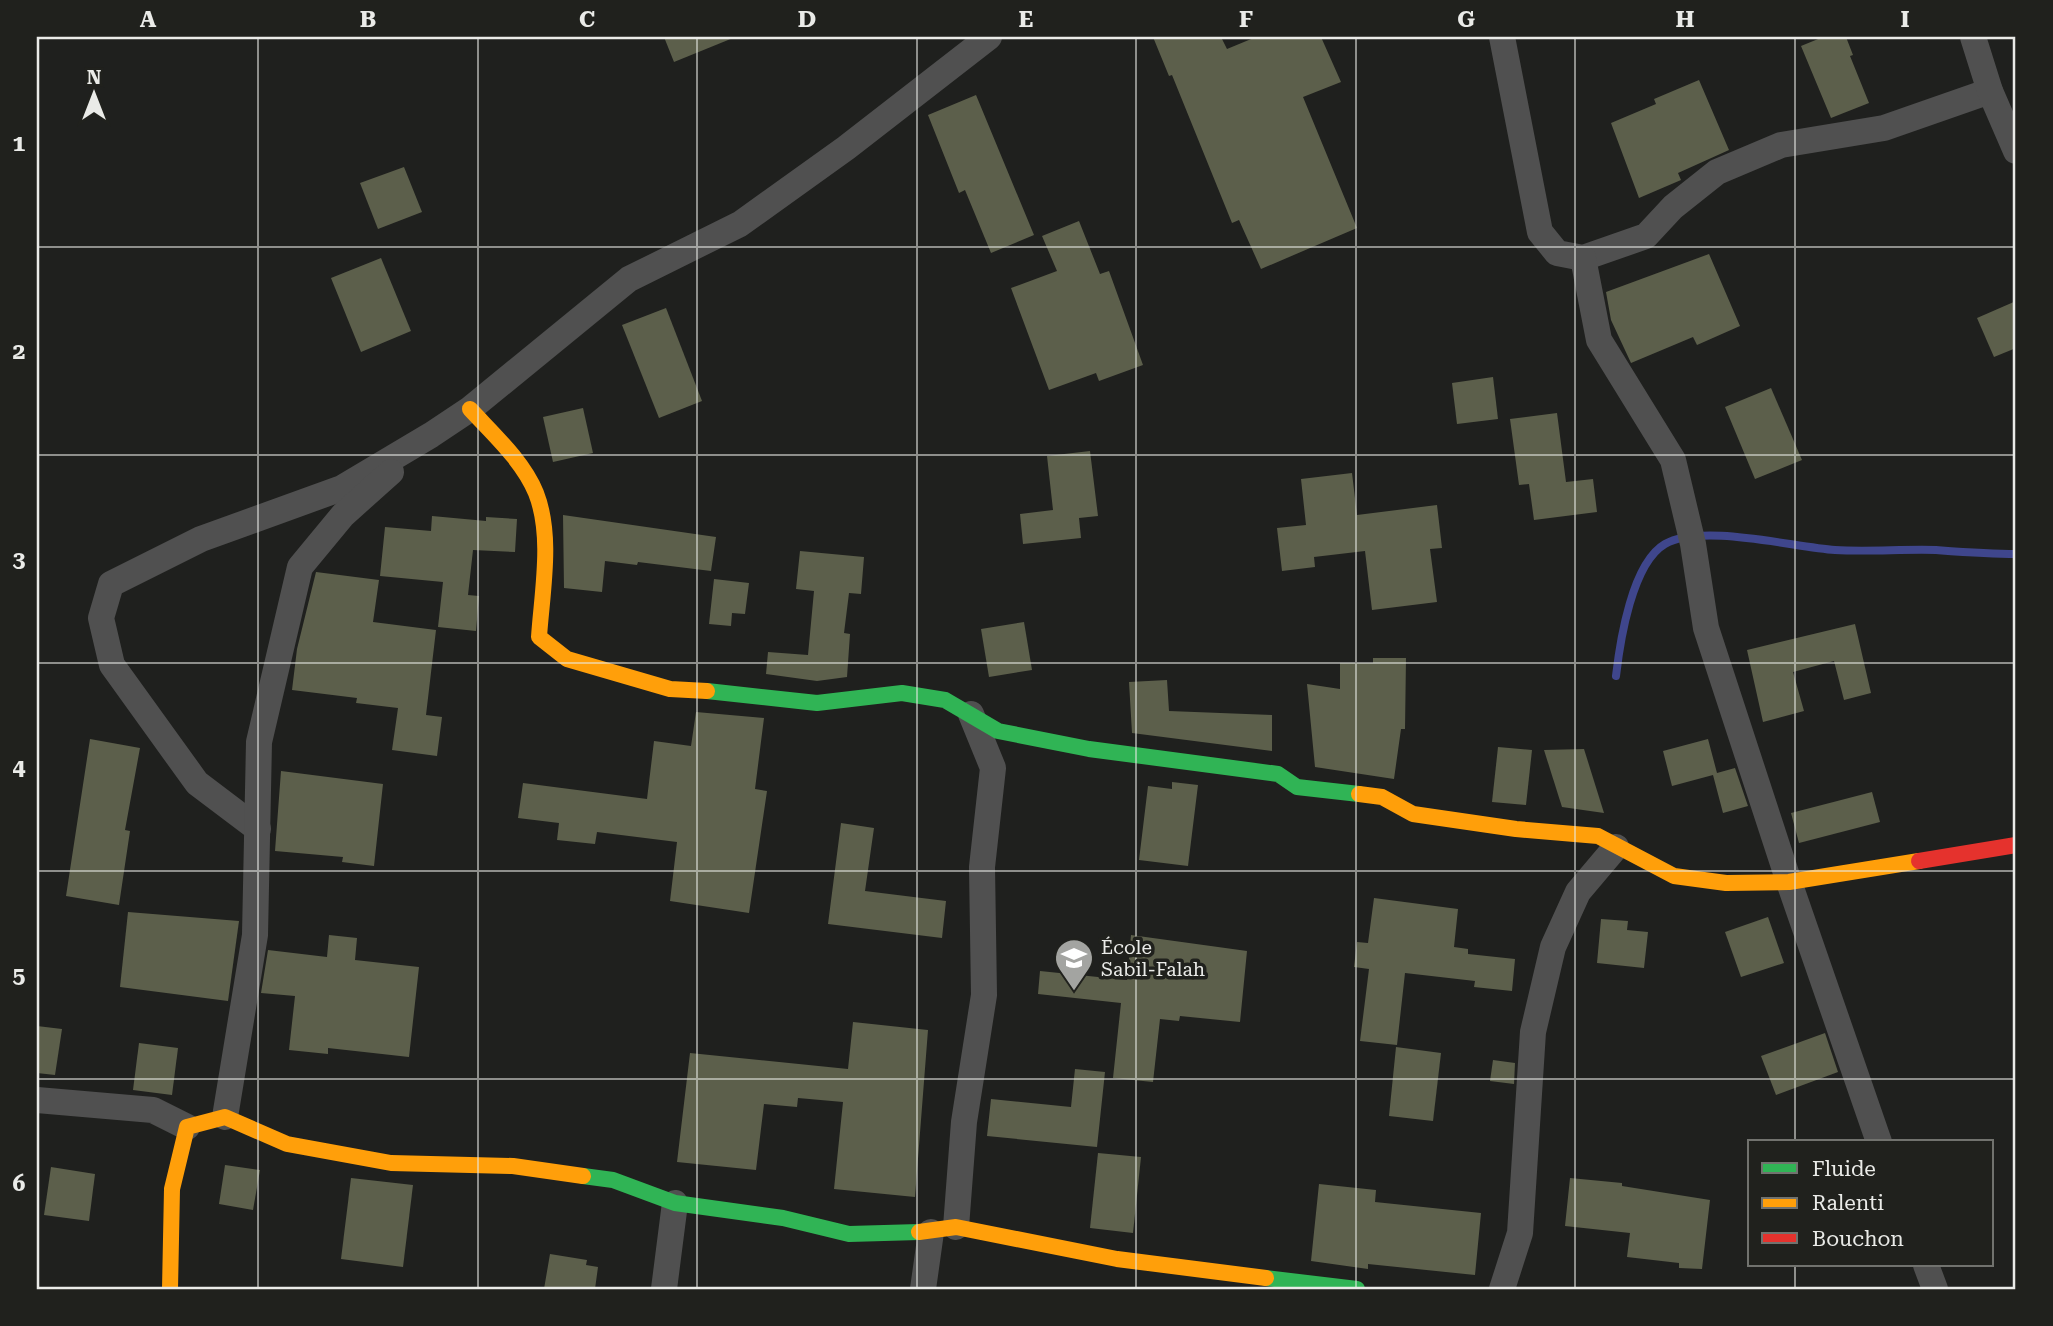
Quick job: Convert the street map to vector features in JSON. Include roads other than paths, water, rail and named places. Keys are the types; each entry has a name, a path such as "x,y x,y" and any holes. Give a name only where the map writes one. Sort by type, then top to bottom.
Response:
{"street":[{"path":"258,829 197,783 112,665 101,618 111,584 201,539 342,488 432,435 470,409 629,279 740,224 846,148 989,37"},
{"path":"1503,37 1540,232 1557,253 1583,258 1646,236 1673,207 1717,172 1781,145 1884,128 1990,92"},
{"path":"1973,37 1990,92 2016,151"},
{"path":"1583,258 1599,340 1673,460 1693,544 1706,628 1789,883 1878,1140"},
{"path":"470,409 505,449 537,494 542,524 539,637 567,659 670,689 747,693 817,703 902,694 945,700 998,732 1089,749 1278,774 1297,787 1382,797 1413,814 1516,830 1598,836 1674,876 1726,883 1789,883 2016,845"},
{"path":"225,1117 255,935 259,742 300,567 343,515 432,435"},
{"path":"923,1289 943,1230 964,1122 984,995 982,867 993,768 971,714"},
{"path":"1503,1289 1520,1233 1533,1032 1553,947 1578,892 1616,847"},
{"path":"37,1100 153,1110 187,1127 225,1117 287,1144 391,1163 513,1166 612,1180 675,1203 783,1218 849,1234 943,1230 1117,1259 1357,1289"},
{"path":"170,1289 172,1189 187,1127"},
{"path":"664,1289 675,1203"},
{"path":"1926,1266 1936,1289"}],"waterway":[{"path":"1616,676 1630,604 1644,568 1665,544 1681,538 1724,536 1835,550 1936,550 2016,554"}],"place":[{"name":"École Sabil-Falah","path":"1074,992"}]}
